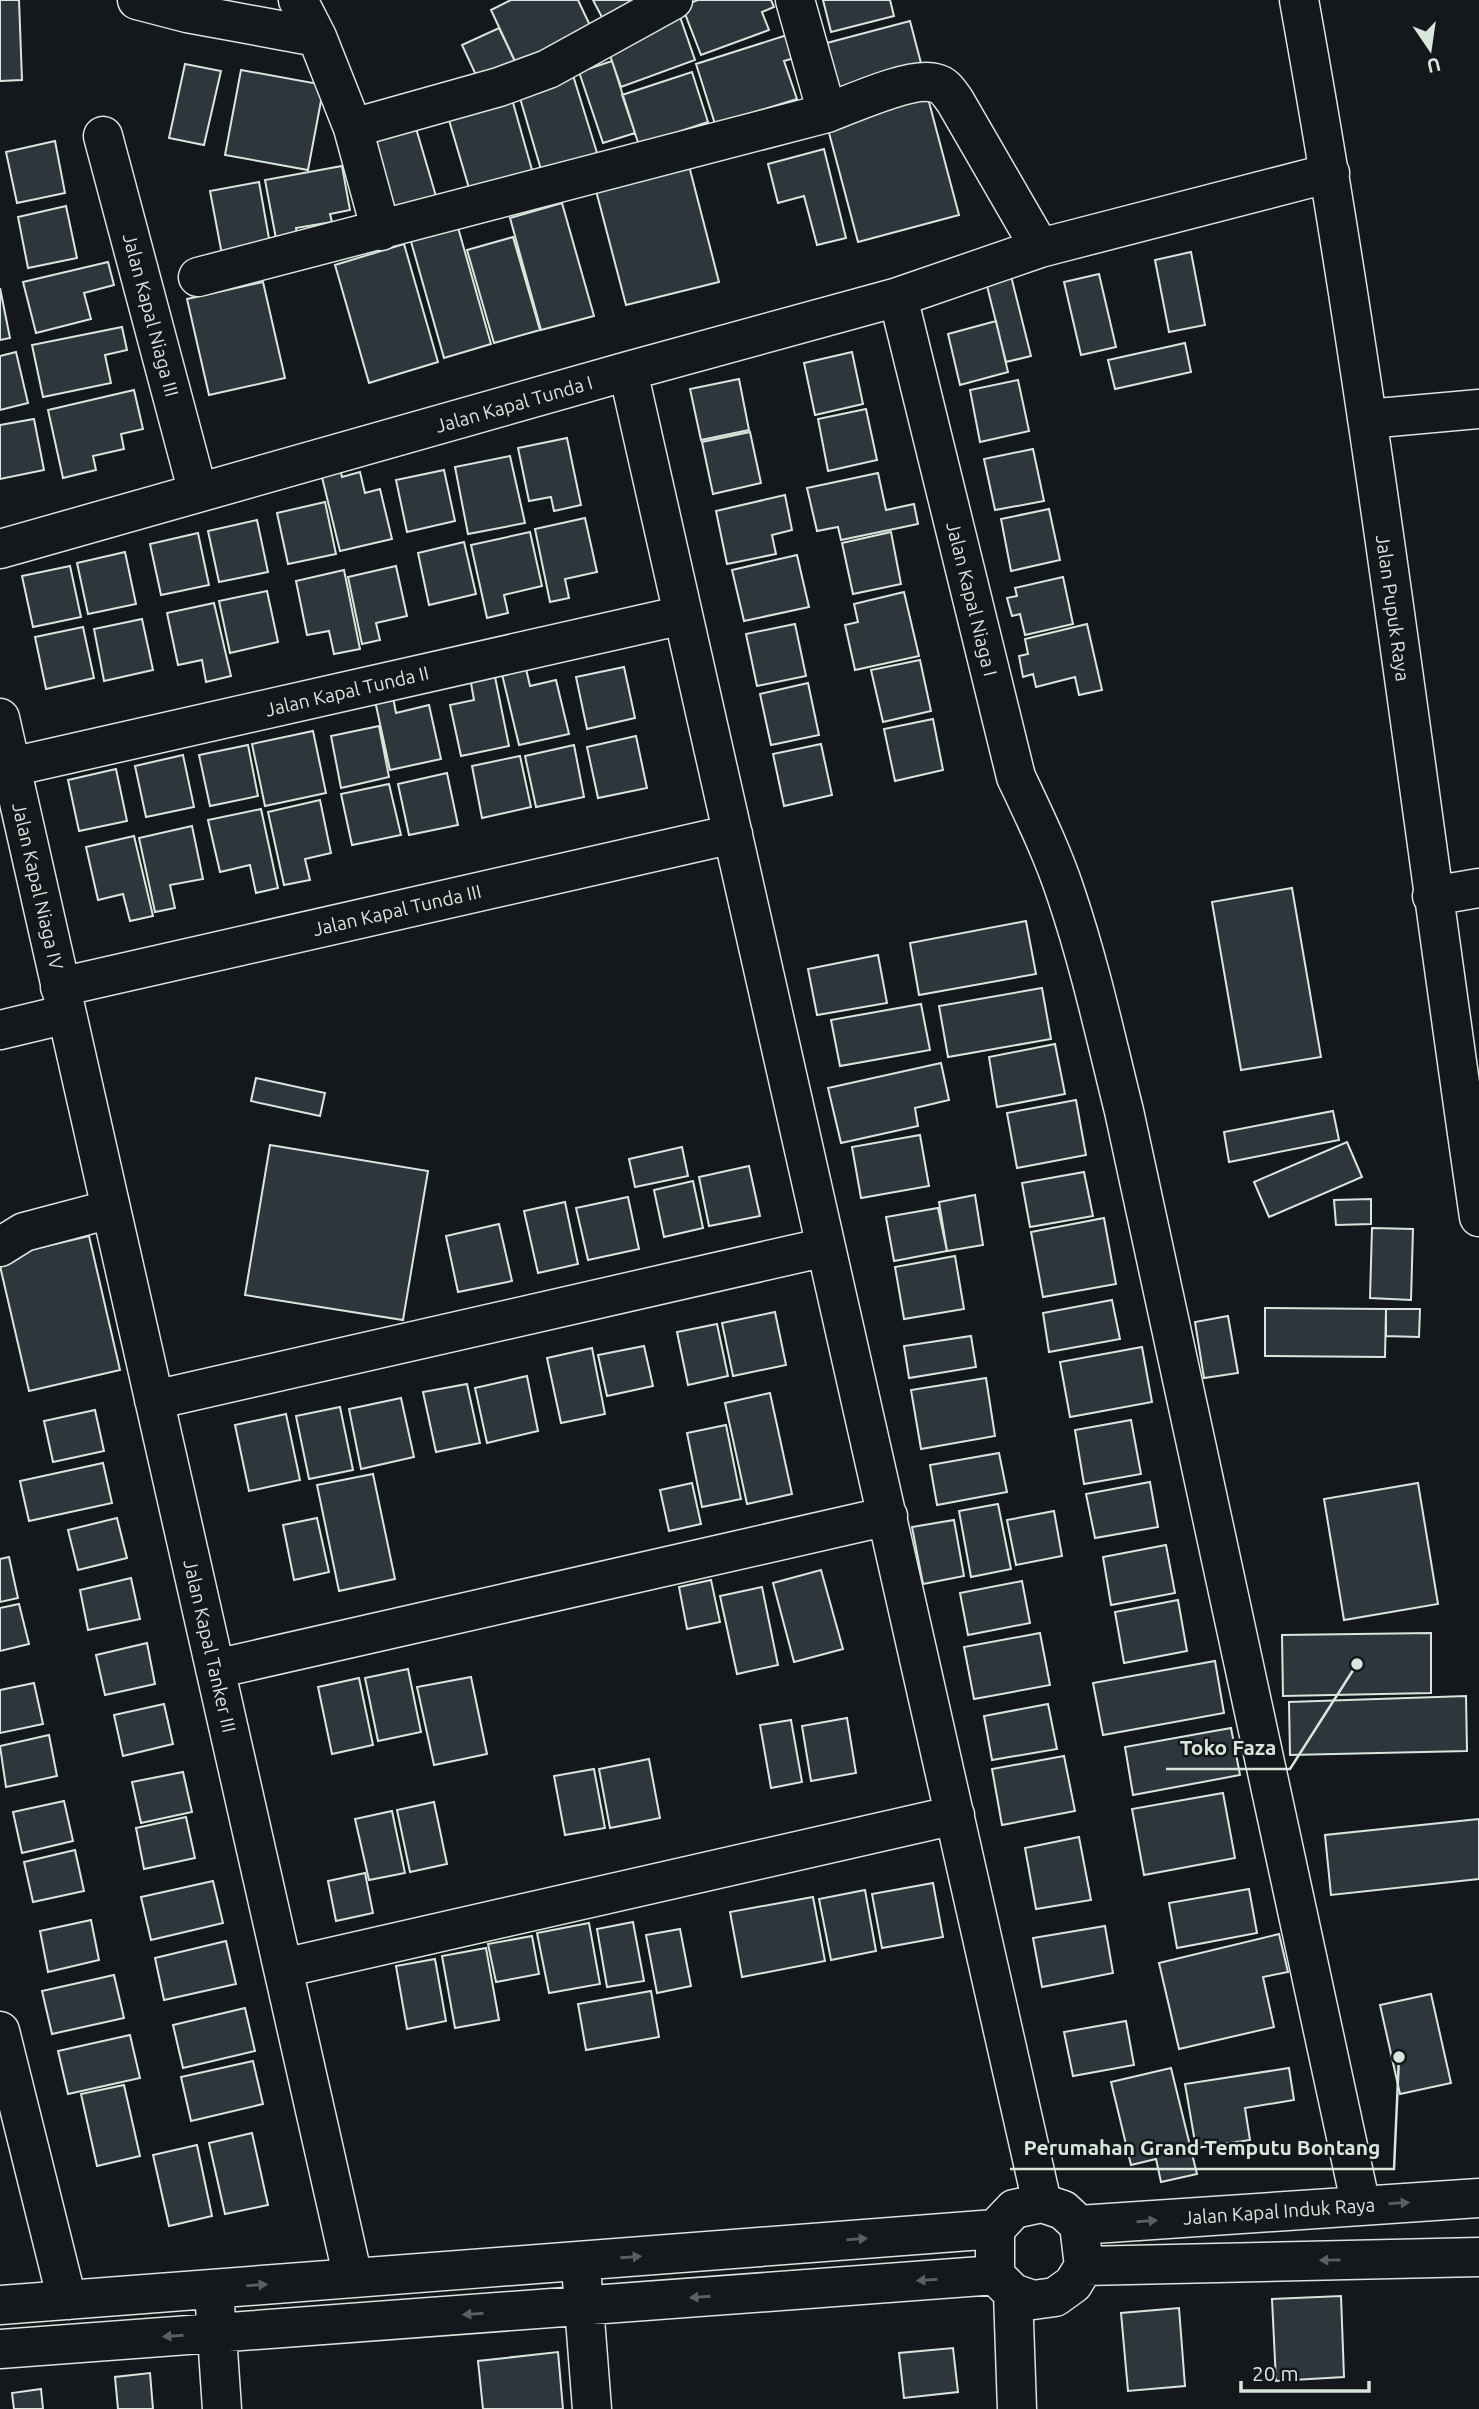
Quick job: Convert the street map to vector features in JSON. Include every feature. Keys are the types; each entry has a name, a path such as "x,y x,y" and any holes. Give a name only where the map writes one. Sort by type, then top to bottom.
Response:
{"street":[{"path":"137,0 187,13 317,37"},
{"path":"298,0 317,37 353,128 381,231"},
{"path":"353,128 499,87 548,69 674,0"},
{"path":"795,0 827,113"},
{"name":"Jalan Pupuk Raya","path":"1299,0 1330,173 1367,419 1479,1217"},
{"path":"198,277 827,113 904,85 932,81 944,87 955,101 1032,250"},
{"name":"Jalan Kapal Niaga III","path":"103,136 198,493"},
{"name":"Jalan Kapal Tunda I","path":"0,549 898,297 1032,250 1330,173"},
{"name":"Jalan Kapal Niaga I","path":"898,297 1016,777 1044,837 1066,894 1124,1111 1361,2206"},
{"path":"628,371 1042,2203"},
{"path":"1367,419 1479,409"},
{"name":"Jalan Kapal Tunda II","path":"11,767 683,614"},
{"name":"Jalan Kapal Niaga IV","path":"0,718 63,1000"},
{"name":"Jalan Kapal Tunda III","path":"0,1030 63,1000 733,834"},
{"path":"1432,896 1479,888"},
{"name":"Jalan Kapal Tanker III","path":"63,1000 353,2278"},
{"path":"0,1247 24,1232 111,1209"},
{"path":"154,1400 826,1247"},
{"path":"215,1669 888,1516"},
{"path":"283,1968 955,1815"},
{"path":"0,2031 67,2300"},
{"name":"Jalan Kapal Induk Raya","path":"1079,2225 1479,2199"},
{"path":"0,2305 995,2229 1014,2209 1042,2203 1063,2210 1079,2225 1084,2266 1073,2284 1055,2297 1033,2300 1004,2284 584,2306 0,2349"},
{"path":"995,2229 1004,2284 1017,2409"},
{"path":"1084,2266 1479,2257"},
{"path":"580,2260 592,2409"},
{"path":"214,2288 222,2409"}],"building":[{"path":"0,0 19,0 22,80 0,81"},
{"path":"511,0 578,0 595,36 520,72 491,10"},
{"path":"593,0 661,0 607,27"},
{"path":"698,0 771,0 774,7 762,12 769,30 701,55 682,6"},
{"path":"823,0 890,0 894,16 831,32"},
{"path":"679,14 695,60 621,87 605,41"},
{"path":"910,21 922,67 835,89 823,44"},
{"path":"499,28 520,72 482,88 462,45"},
{"path":"787,35 794,58 784,61 797,99 715,124 696,64"},
{"path":"612,61 635,133 603,143 579,72"},
{"path":"185,64 221,71 204,145 169,138"},
{"path":"241,70 324,85 308,170 225,155"},
{"path":"572,72 598,156 542,173 517,88"},
{"path":"692,72 708,122 639,145 622,95"},
{"path":"925,87 959,215 858,242 824,114"},
{"path":"510,92 534,177 471,195 446,110"},
{"path":"413,118 438,203 387,218 362,133"},
{"path":"55,141 65,193 17,203 6,152"},
{"path":"824,149 846,238 817,245 804,196 778,203 768,164"},
{"path":"687,158 719,282 626,305 594,183"},
{"path":"342,166 350,210 330,214 332,222 296,228 298,240 277,244 265,180"},
{"path":"259,182 271,250 223,260 210,191"},
{"path":"562,203 594,316 541,330 510,218"},
{"path":"66,206 77,258 28,268 18,217"},
{"path":"457,224 491,344 444,358 410,238"},
{"path":"513,237 540,330 494,343 467,250"},
{"path":"404,244 438,362 369,383 335,265"},
{"path":"1191,252 1205,325 1169,332 1155,260"},
{"path":"108,262 114,285 84,293 91,319 36,333 23,282"},
{"path":"1099,274 1116,347 1081,355 1064,282"},
{"path":"1011,276 1031,356 1006,362 986,282"},
{"path":"263,282 285,378 209,395 187,299"},
{"path":"0,288 10,338 0,340"},
{"path":"996,321 1008,372 960,385 948,334"},
{"path":"122,327 127,350 105,355 111,383 43,397 32,345"},
{"path":"1185,343 1191,372 1115,389 1108,360"},
{"path":"16,352 28,403 0,410 0,356"},
{"path":"852,352 863,404 815,415 804,363"},
{"path":"739,379 749,430 701,440 690,389"},
{"path":"1018,380 1029,431 980,442 970,390"},
{"path":"134,390 143,429 121,434 124,449 93,456 96,470 63,478 48,410"},
{"path":"866,409 877,460 828,471 818,419"},
{"path":"34,419 44,470 0,479 0,425"},
{"path":"750,432 761,483 713,494 702,442"},
{"path":"567,438 581,505 554,511 551,497 529,501 518,448"},
{"path":"1033,449 1044,501 995,510 984,459"},
{"path":"510,456 525,523 468,534 455,467"},
{"path":"338,460 342,477 360,472 365,493 380,489 392,539 340,551 319,465"},
{"path":"444,470 455,521 407,532 396,480"},
{"path":"878,473 886,510 914,504 918,524 841,540 838,527 817,531 807,488"},
{"path":"785,495 792,530 772,535 776,554 727,564 716,511"},
{"path":"325,502 336,554 288,564 277,513"},
{"path":"1049,509 1060,560 1011,571 1001,519"},
{"path":"585,518 597,572 565,579 569,598 550,602 535,529"},
{"path":"257,520 268,572 219,582 208,531"},
{"path":"530,532 542,586 504,595 508,613 487,618 471,545"},
{"path":"891,532 901,584 853,594 842,543"},
{"path":"198,533 209,585 161,595 150,544"},
{"path":"464,542 476,594 429,605 418,553"},
{"path":"125,552 136,604 88,614 77,563"},
{"path":"797,555 809,607 744,621 732,570"},
{"path":"70,566 81,617 33,627 22,576"},
{"path":"396,566 407,616 376,623 380,640 362,644 348,577"},
{"path":"344,570 360,649 334,654 329,631 307,635 296,581"},
{"path":"1063,577 1073,624 1025,635 1020,614 1012,616 1007,598 1017,596 1015,588"},
{"path":"267,591 278,642 230,653 219,601"},
{"path":"904,592 919,656 855,670 845,625 858,622 854,604"},
{"path":"214,603 231,676 206,682 202,660 178,665 167,613"},
{"path":"142,619 153,670 104,681 94,629"},
{"path":"795,624 806,676 757,686 746,634"},
{"path":"1087,624 1102,690 1079,695 1075,677 1036,687 1033,674 1023,677 1019,656 1028,654 1025,639"},
{"path":"83,627 94,678 46,689 35,637"},
{"path":"524,660 530,686 556,680 569,734 519,745 500,666"},
{"path":"920,660 931,711 883,722 871,670"},
{"path":"493,667 509,746 461,756 450,705 474,700 469,672"},
{"path":"624,667 635,718 587,729 576,677"},
{"path":"808,683 819,735 771,745 760,694"},
{"path":"392,692 396,713 429,705 441,759 390,770 374,696"},
{"path":"933,719 943,770 895,781 884,729"},
{"path":"379,726 389,777 341,788 331,736"},
{"path":"313,731 326,793 265,806 252,744"},
{"path":"636,736 647,788 598,798 587,747"},
{"path":"821,744 832,795 784,806 773,754"},
{"path":"248,745 258,796 210,806 199,755"},
{"path":"574,745 584,797 536,807 525,756"},
{"path":"183,755 194,807 146,817 135,766"},
{"path":"520,756 531,807 482,818 472,766"},
{"path":"116,769 127,821 79,831 68,780"},
{"path":"447,773 458,825 409,835 398,784"},
{"path":"389,784 401,835 352,845 341,794"},
{"path":"320,800 331,853 305,859 310,880 284,885 268,812"},
{"path":"261,809 278,888 256,893 250,865 220,872 208,820"},
{"path":"192,826 203,879 170,885 175,908 155,912 139,838"},
{"path":"134,836 153,916 130,921 123,894 98,900 86,847"},
{"path":"1292,888 1321,1057 1241,1070 1212,902"},
{"path":"1026,921 1036,974 919,995 910,943"},
{"path":"878,955 887,1003 817,1015 808,969"},
{"path":"1042,988 1051,1039 948,1057 939,1006"},
{"path":"921,1004 930,1050 840,1066 831,1020"},
{"path":"1055,1044 1065,1094 997,1107 989,1057"},
{"path":"941,1063 949,1100 915,1108 918,1126 841,1143 828,1088"},
{"path":"256,1078 325,1093 320,1116 251,1101"},
{"path":"1076,1100 1086,1155 1017,1168 1007,1113"},
{"path":"1333,1111 1339,1140 1229,1162 1224,1132"},
{"path":"920,1135 929,1186 861,1198 852,1147"},
{"path":"1347,1142 1362,1177 1269,1217 1254,1182"},
{"path":"270,1145 428,1171 403,1320 245,1295"},
{"path":"682,1147 688,1176 635,1187 629,1159"},
{"path":"749,1166 760,1216 709,1226 699,1177"},
{"path":"1084,1172 1093,1216 1030,1227 1022,1183"},
{"path":"693,1181 703,1228 664,1237 654,1190"},
{"path":"975,1195 983,1245 947,1251 939,1202"},
{"path":"628,1197 639,1249 588,1260 576,1208"},
{"path":"1371,1199 1371,1224 1336,1225 1334,1200"},
{"path":"565,1202 578,1264 538,1273 524,1211"},
{"path":"938,1208 947,1251 894,1261 886,1217"},
{"path":"1104,1218 1116,1284 1043,1297 1031,1232"},
{"path":"499,1224 512,1281 458,1292 446,1236"},
{"path":"1372,1228 1413,1229 1411,1300 1370,1298"},
{"path":"89,1236 120,1370 29,1391 0,1257"},
{"path":"955,1256 964,1309 904,1319 895,1267"},
{"path":"1112,1300 1120,1339 1049,1352 1043,1313"},
{"path":"1265,1308 1386,1309 1385,1357 1265,1356"},
{"path":"1386,1309 1420,1309 1419,1337 1386,1336"},
{"path":"775,1312 786,1365 733,1376 722,1323"},
{"path":"1228,1316 1238,1373 1204,1378 1195,1322"},
{"path":"717,1324 728,1376 688,1385 677,1332"},
{"path":"971,1336 976,1367 909,1378 904,1346"},
{"path":"644,1346 653,1386 607,1396 598,1355"},
{"path":"1142,1347 1152,1402 1070,1417 1060,1362"},
{"path":"592,1348 605,1414 561,1423 547,1358"},
{"path":"527,1376 538,1431 487,1443 475,1388"},
{"path":"986,1378 995,1436 921,1449 911,1390"},
{"path":"467,1384 480,1443 436,1452 423,1392"},
{"path":"770,1393 792,1494 747,1504 725,1403"},
{"path":"401,1398 414,1457 361,1469 349,1409"},
{"path":"340,1407 353,1470 309,1479 296,1416"},
{"path":"95,1410 104,1451 53,1462 44,1421"},
{"path":"286,1414 300,1480 249,1491 235,1425"},
{"path":"1131,1420 1141,1474 1084,1484 1075,1430"},
{"path":"726,1425 741,1499 702,1507 687,1433"},
{"path":"999,1453 1007,1492 937,1505 930,1465"},
{"path":"103,1463 112,1503 29,1521 20,1481"},
{"path":"373,1474 395,1579 339,1591 317,1485"},
{"path":"1150,1482 1158,1527 1095,1538 1086,1494"},
{"path":"692,1483 701,1524 669,1531 660,1490"},
{"path":"1418,1483 1438,1604 1344,1620 1324,1499"},
{"path":"998,1504 1011,1569 971,1577 959,1511"},
{"path":"1054,1511 1062,1556 1016,1565 1007,1520"},
{"path":"117,1518 127,1558 78,1570 68,1530"},
{"path":"317,1518 329,1572 294,1580 283,1525"},
{"path":"954,1520 964,1576 923,1584 912,1527"},
{"path":"1166,1545 1175,1593 1111,1605 1103,1557"},
{"path":"9,1557 18,1598 0,1602 0,1559"},
{"path":"821,1570 843,1649 794,1662 773,1583"},
{"path":"131,1578 140,1619 88,1630 80,1590"},
{"path":"711,1580 720,1622 687,1629 679,1587"},
{"path":"1022,1581 1030,1623 968,1635 960,1593"},
{"path":"762,1587 778,1665 737,1674 720,1596"},
{"path":"1178,1600 1187,1651 1124,1663 1115,1612"},
{"path":"19,1604 29,1644 0,1651 0,1608"},
{"path":"1040,1633 1050,1685 974,1699 964,1647"},
{"path":"1431,1633 1431,1693 1283,1696 1282,1635"},
{"path":"147,1643 155,1684 105,1695 96,1655"},
{"path":"1215,1661 1224,1713 1103,1735 1093,1683"},
{"path":"408,1669 421,1732 378,1741 365,1678"},
{"path":"471,1677 487,1754 434,1765 417,1687"},
{"path":"359,1678 373,1745 332,1754 318,1687"},
{"path":"34,1683 43,1724 0,1733 0,1690"},
{"path":"1466,1696 1467,1751 1290,1755 1289,1702"},
{"path":"164,1704 173,1744 123,1756 114,1715"},
{"path":"1048,1704 1057,1749 992,1760 984,1716"},
{"path":"847,1718 856,1773 811,1781 802,1726"},
{"path":"791,1720 802,1782 771,1788 760,1725"},
{"path":"1231,1728 1240,1775 1133,1795 1125,1747"},
{"path":"49,1735 57,1776 6,1787 0,1746"},
{"path":"1064,1756 1075,1811 1002,1825 992,1769"},
{"path":"649,1759 660,1818 610,1828 599,1769"},
{"path":"594,1769 605,1828 565,1835 554,1776"},
{"path":"183,1772 192,1812 141,1823 132,1782"},
{"path":"1223,1793 1235,1858 1144,1875 1132,1809"},
{"path":"64,1801 73,1841 22,1853 13,1812"},
{"path":"434,1802 447,1864 410,1872 397,1810"},
{"path":"392,1811 405,1873 369,1880 355,1819"},
{"path":"186,1817 195,1858 144,1869 136,1828"},
{"path":"1479,1819 1479,1879 1331,1895 1325,1835"},
{"path":"1079,1837 1091,1900 1036,1909 1025,1848"},
{"path":"75,1850 84,1891 33,1902 24,1862"},
{"path":"365,1873 373,1913 336,1921 328,1881"},
{"path":"213,1881 223,1923 151,1940 141,1897"},
{"path":"933,1883 943,1937 882,1948 872,1894"},
{"path":"1249,1889 1257,1933 1177,1948 1169,1903"},
{"path":"865,1890 876,1951 831,1960 819,1899"},
{"path":"813,1897 825,1961 742,1977 730,1912"},
{"path":"91,1920 99,1960 48,1972 40,1931"},
{"path":"633,1922 644,1981 607,1987 597,1929"},
{"path":"589,1923 600,1984 549,1993 537,1933"},
{"path":"1105,1926 1113,1973 1042,1987 1033,1938"},
{"path":"680,1929 691,1986 657,1993 646,1935"},
{"path":"1279,1934 1288,1972 1263,1977 1274,2027 1179,2049 1159,1963"},
{"path":"532,1936 539,1974 496,1982 488,1944"},
{"path":"226,1941 236,1984 164,2000 155,1958"},
{"path":"486,1948 499,2020 455,2028 442,1956"},
{"path":"435,1959 446,2021 407,2029 396,1966"},
{"path":"114,1975 124,2018 52,2034 42,1991"},
{"path":"651,1991 659,2037 586,2050 578,2004"},
{"path":"1431,1994 1451,2083 1400,2094 1380,2005"},
{"path":"245,2008 255,2051 183,2068 173,2025"},
{"path":"1126,2021 1134,2065 1073,2076 1064,2032"},
{"path":"130,2035 140,2078 68,2094 58,2051"},
{"path":"253,2061 263,2104 191,2121 181,2077"},
{"path":"1171,2068 1197,2174 1161,2182 1156,2159 1131,2165 1111,2082"},
{"path":"1289,2068 1294,2100 1245,2108 1250,2140 1196,2148 1185,2084"},
{"path":"124,2085 140,2156 97,2166 81,2094"},
{"path":"252,2133 268,2205 225,2214 209,2143"},
{"path":"197,2145 212,2216 169,2226 153,2155"},
{"path":"1341,2296 1344,2377 1276,2381 1272,2299"},
{"path":"1179,2308 1185,2386 1128,2391 1121,2313"},
{"path":"953,2348 958,2392 904,2398 899,2353"},
{"path":"558,2352 563,2409 483,2409 478,2361"},
{"path":"150,2373 153,2409 118,2409 115,2377"},
{"path":"41,2389 43,2409 14,2409 12,2393"}],"place":[{"name":"Toko Faza","path":"1357,1664"},
{"name":"Perumahan Grand Temputu Bontang","path":"1399,2057"}]}
